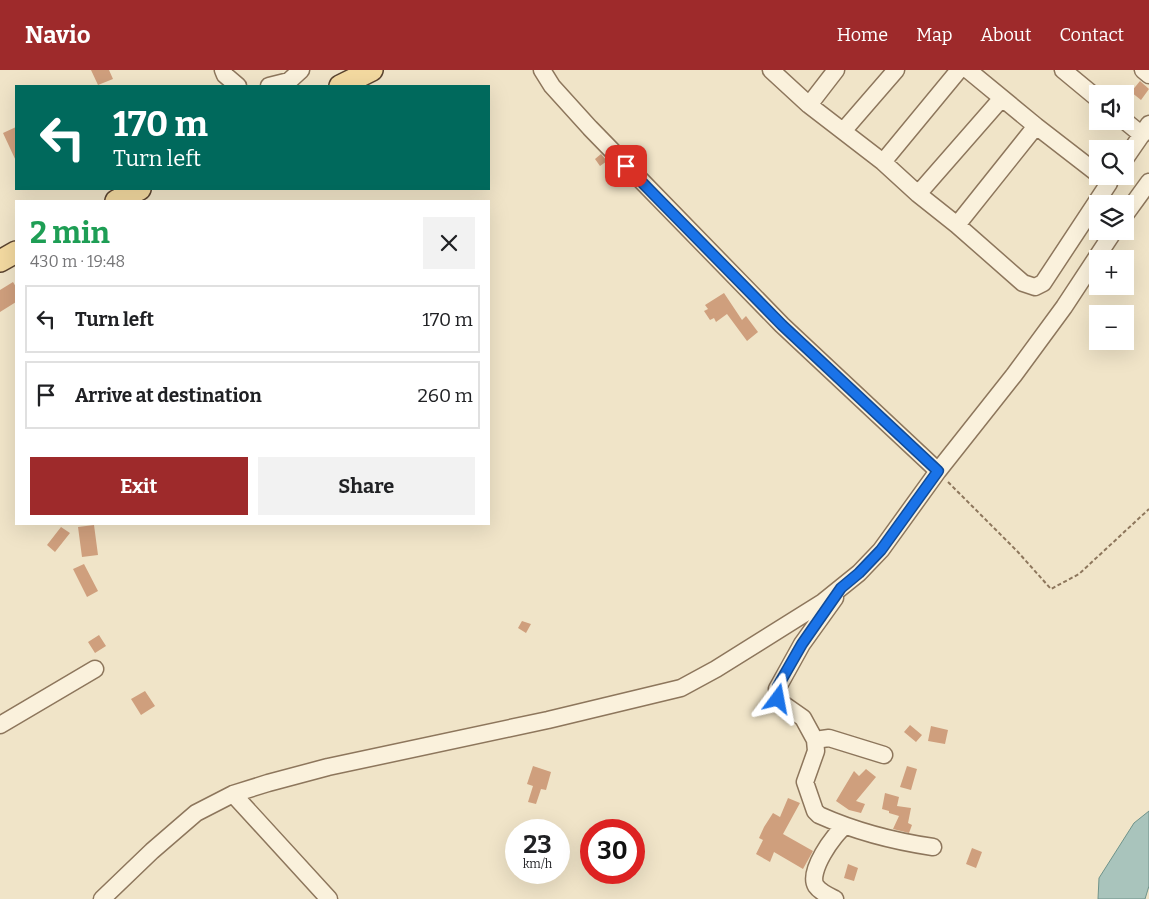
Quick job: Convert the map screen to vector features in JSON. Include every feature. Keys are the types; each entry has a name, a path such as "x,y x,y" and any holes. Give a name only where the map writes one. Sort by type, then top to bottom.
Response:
{"main road":[{"path":"342,85 372,70"},
{"path":"118,200 138,190"},
{"path":"0,261 15,253"}],"street":[{"path":"223,70 237,85"},
{"path":"542,70 552,86 590,128 782,325 938,471"},
{"path":"771,70 809,105 844,130 918,194 957,224 1023,283 1035,286 1043,283 1100,185"},
{"path":"809,105 836,70"},
{"path":"844,130 896,70"},
{"path":"883,162 959,70"},
{"path":"968,70 1036,126 1089,165"},
{"path":"1063,70 1089,92"},
{"path":"1143,70 1149,75"},
{"path":"273,85 294,79"},
{"path":"918,194 1002,98"},
{"path":"957,224 1036,126"},
{"path":"1134,146 1145,130"},
{"path":"1134,203 1149,182"},
{"path":"102,899 152,851 196,813 233,794 328,767 548,720 681,688 716,670 827,599 859,573 881,550 938,471 1014,375 1064,307 1108,240"},
{"path":"841,588 802,644 777,689 778,699 803,718 815,740 816,751 805,778 806,788 815,811 819,815 845,826 891,840 933,847"},
{"path":"0,724 95,669"},
{"path":"815,740 829,738 884,755"},
{"path":"233,794 329,899"},
{"path":"836,899 821,891 814,881 823,854 838,831 845,826"}],"path":[{"path":"938,471 1017,551 1050,589 1080,574 1149,509"}],"water":[{"path":"1149,811 1149,886 1145,899 1098,899 1099,878 1134,823"}],"building":[{"path":"91,70 109,70 113,79 98,85"},
{"path":"1140,81 1149,89 1141,100 1134,94 1134,88"},
{"path":"15,127 15,159 3,133"},
{"path":"601,154 607,161 600,166 595,159"},
{"path":"619,172 626,180 617,186 611,178"},
{"path":"13,282 15,285 15,303 0,312 0,290"},
{"path":"724,293 742,320 746,316 758,332 747,341 727,314 716,322 714,318 710,320 704,311 708,309 705,305"},
{"path":"94,525 98,555 82,557 78,527"},
{"path":"61,527 70,533 55,552 47,545"},
{"path":"84,564 98,591 87,597 73,569"},
{"path":"522,621 531,624 526,633 518,628"},
{"path":"99,635 106,646 95,653 88,642"},
{"path":"145,691 155,706 141,715 131,699"},
{"path":"910,725 922,735 916,742 904,732"},
{"path":"931,726 948,730 945,744 928,741"},
{"path":"533,766 551,772 546,790 541,789 536,804 528,802 533,786 527,784"},
{"path":"907,766 917,769 911,790 900,787"},
{"path":"866,769 876,777 856,801 865,804 861,813 849,810 836,801 854,771 859,776"},
{"path":"885,793 899,797 897,806 911,808 908,823 912,825 909,833 893,829 899,816 882,809"},
{"path":"788,798 800,803 783,834 813,851 803,869 774,852 770,862 756,854 763,840 759,838 764,827 773,813 780,817"},
{"path":"972,848 982,852 976,868 966,864"},
{"path":"848,864 858,868 854,881 844,878"}],"route":[{"path":"626,166 782,325 938,471 881,550 859,573 841,588 802,644 778,686 778,699"}]}
